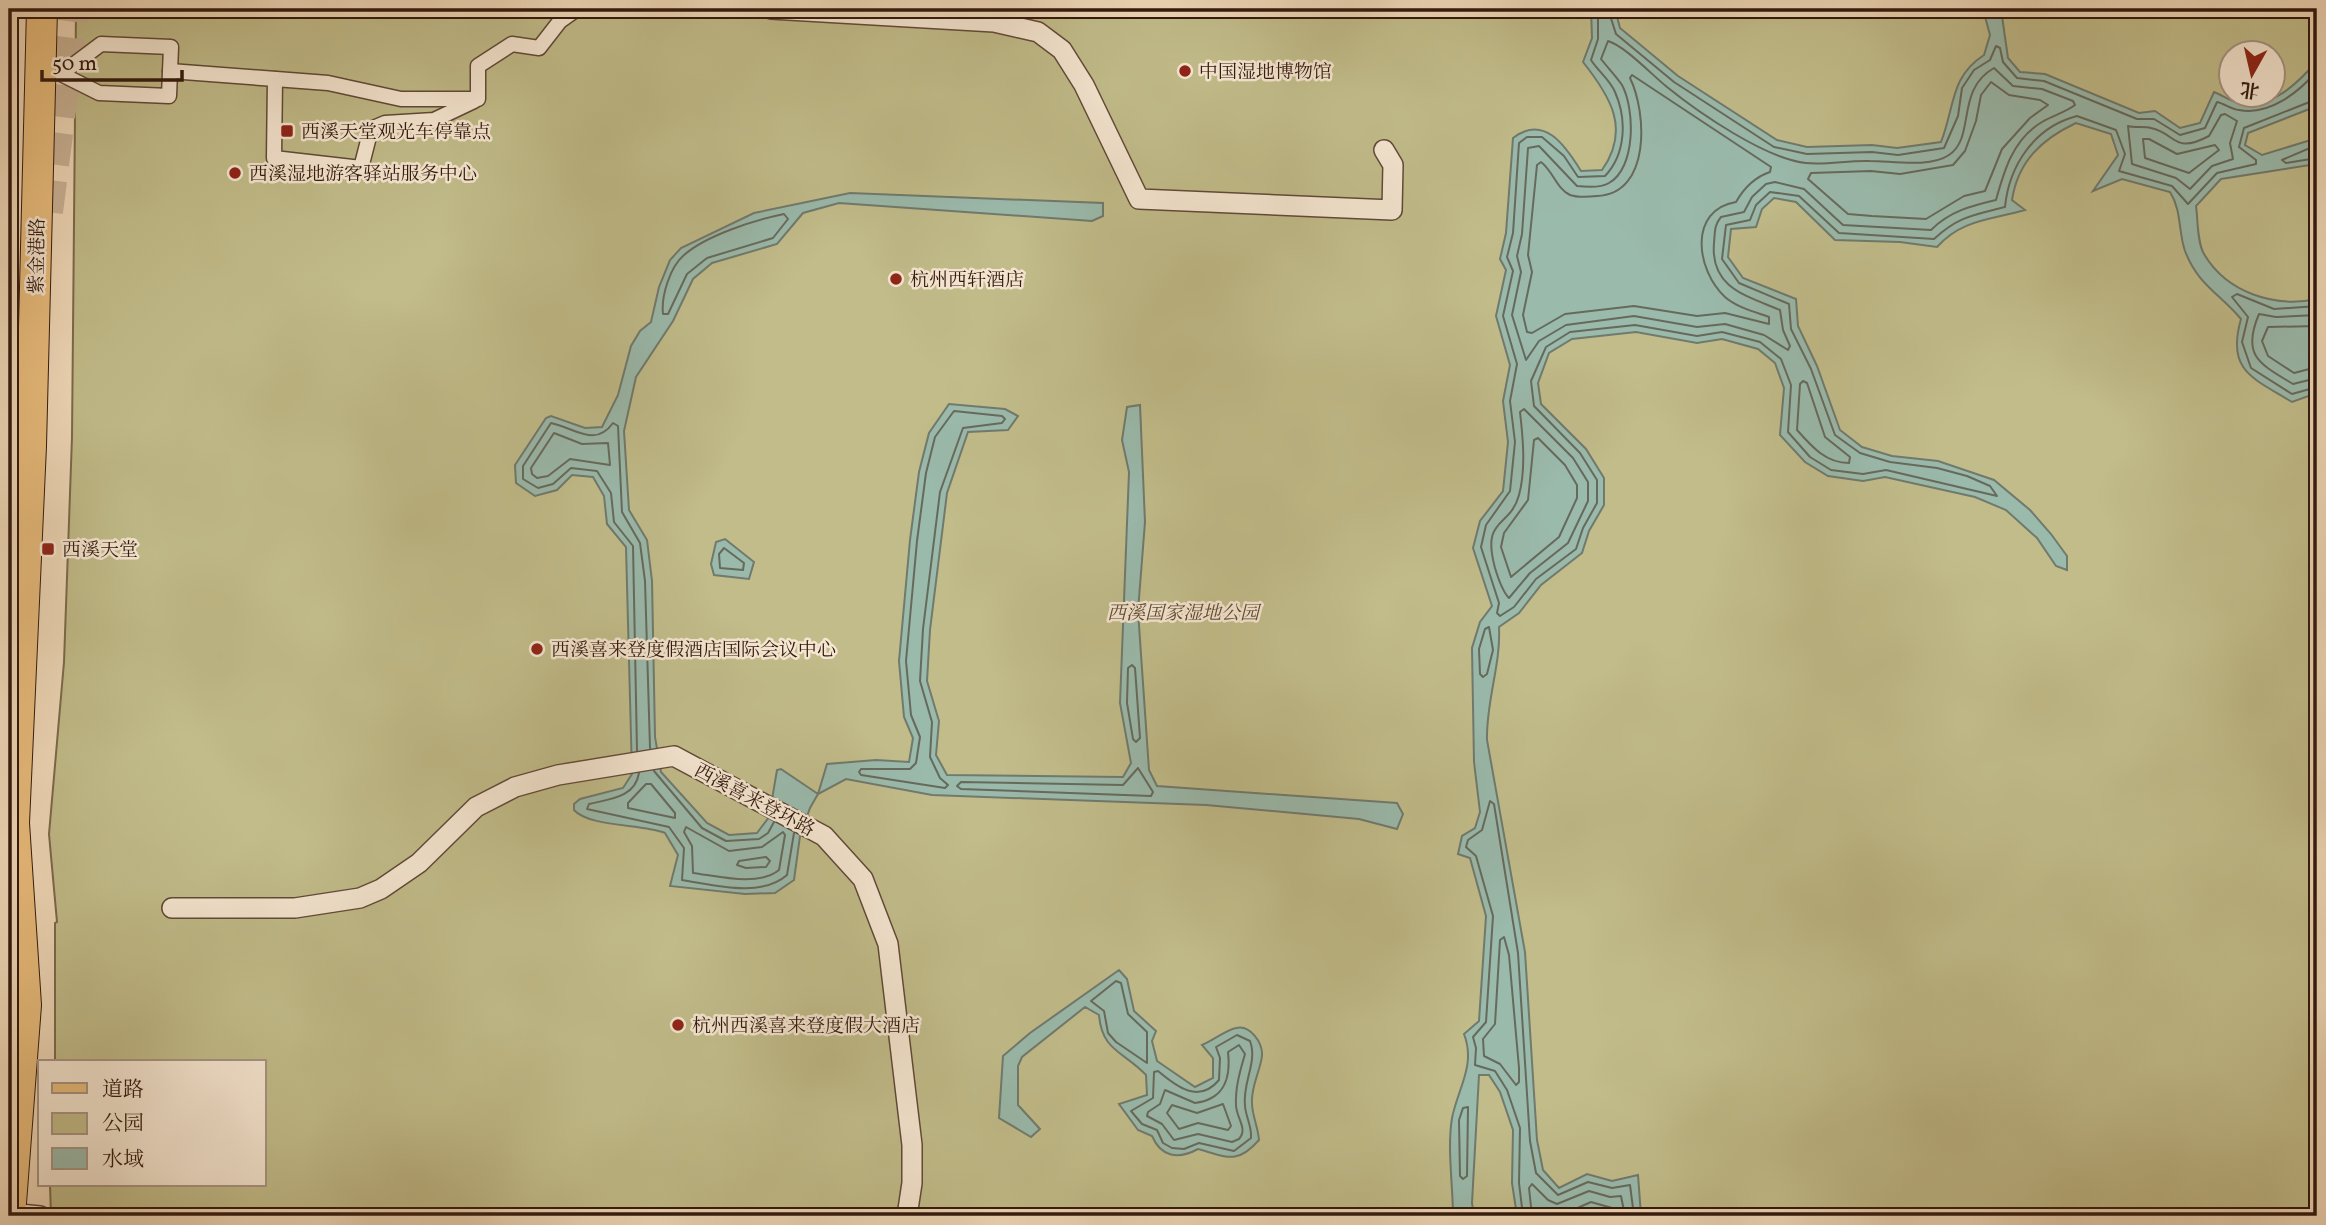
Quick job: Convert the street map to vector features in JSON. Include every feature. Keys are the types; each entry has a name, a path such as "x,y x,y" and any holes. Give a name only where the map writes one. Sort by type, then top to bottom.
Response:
{"main road":[{"name":"紫金港路","path":"9,1214 26,1005 14,823 31,446 42,9"}],"street":[{"path":"478,99 478,66 512,44 539,48 560,21 577,9"},
{"path":"771,9 994,22 1038,32 1062,50 1084,85 1139,200 1392,210 1392,155"},
{"path":"101,44 171,47 170,71 169,96 99,93 61,74 101,44"},
{"path":"170,71 328,83 401,99 478,99"},
{"path":"275,79 274,158 361,167 371,129 386,123 434,120 478,99"},
{"name":"西溪喜来登环路","path":"172,908 295,908 360,898 381,889 419,863 476,807 516,787 617,763 674,756 824,836 863,879 888,944 912,1145 912,1183 907,1216"},
{"path":"9,1214 40,1216"}],"green space":[{"name":"西溪国家湿地公园","path":"76,9 2317,9 2317,1216 51,1216 50,1186 266,1186 266,1060 55,1060 57,922 49,834 64,662 72,437"}],"water":[{"path":"1591,9 1615,9 1620,28 1678,76 1777,140 1807,147 1872,145 1897,148 1941,142 1959,83 1973,64 1984,55 1990,35 1983,9 2001,9 2008,58 2020,72 2045,74 2139,113 2155,111 2180,128 2200,123 2214,92 2218,94 2218,108 2288,108 2288,90 2317,61 2317,106 2248,133 2245,145 2262,155 2317,138 2317,164 2221,179 2196,206 2202,249 2225,279 2239,288 2269,299 2317,299 2317,393 2292,402 2246,371 2237,351 2241,319 2203,281 2190,263 2170,192 2122,179 2093,191 2118,155 2111,134 2076,123 2042,144 2026,163 2015,186 2012,200 2025,210 1967,226 1937,247 1900,242 1835,240 1796,202 1774,198 1762,209 1756,227 1731,229 1728,257 1743,278 1796,299 1798,326 1817,366 1840,430 1862,447 1892,456 1938,461 1994,480 2030,510 2051,534 2067,556 2067,570 2056,566 2037,538 2006,510 1975,497 1885,477 1863,481 1828,476 1805,462 1780,435 1784,388 1775,363 1758,349 1722,339 1697,343 1636,332 1572,339 1549,353 1538,383 1541,404 1586,449 1604,478 1604,505 1589,531 1582,553 1541,585 1519,613 1499,627 1487,740 1525,952 1537,1140 1543,1170 1559,1188 1587,1174 1612,1181 1638,1175 1641,1215 1517,1216 1512,1183 1513,1130 1500,1092 1489,1075 1479,1075 1472,1203 1474,1216 1453,1216 1450,1154 1452,1118 1467,1066 1464,1034 1479,1021 1486,916 1470,858 1458,854 1462,836 1475,828 1480,812 1474,762 1472,648 1480,622 1492,606 1473,548 1480,521 1503,491 1508,442 1503,401 1510,365 1496,316 1506,270 1500,259 1506,233 1513,138 1524,131 1544,131 1561,143 1581,171 1602,170 1611,155 1616,127 1609,100 1583,62 1592,38"},
{"path":"850,193 1103,203 1103,216 1092,221 839,203 803,213 777,244 712,263 693,279 673,321 636,377 624,431 629,510 647,540 652,581 655,737 661,772 707,823 729,835 757,833 769,817 777,770 781,769 818,794 800,836 794,880 775,893 745,894 670,886 678,855 665,833 591,819 574,810 574,804 580,799 623,788 632,774 626,547 607,524 604,496 593,477 572,475 557,490 535,496 516,483 515,465 546,418 551,416 585,428 602,427 618,395 631,346 640,331 651,322 659,287 670,260 681,248 754,213"},
{"path":"949,404 1005,409 1018,416 1008,430 968,432 947,493 930,630 927,681 939,721 936,755 947,775 1123,777 1131,763 1120,703 1129,472 1122,440 1127,407 1140,405 1145,522 1138,611 1149,770 1157,786 1397,803 1403,814 1397,829 1359,819 1206,805 932,795 846,779 818,794 827,764 876,760 909,762 913,738 904,717 899,661 910,540 919,472 929,433"},
{"path":"725,539 754,562 749,579 714,575 711,564 716,542"},
{"path":"1119,970 1127,979 1134,1011 1156,1031 1152,1041 1157,1061 1195,1087 1213,1078 1213,1058 1202,1045 1236,1028 1246,1029 1258,1040 1262,1056 1252,1103 1259,1140 1244,1153 1231,1157 1198,1149 1184,1155 1171,1154 1160,1148 1152,1136 1138,1130 1119,1104 1147,1095 1146,1075 1115,1050 1104,1036 1099,1015 1085,1007 1022,1057 1018,1066 1018,1105 1040,1129 1031,1137 999,1118 1003,1056 1030,1033"}],"tunnel":[{"path":"47,212 73,9"}],"place":[{"name":"中国湿地博物馆","path":"1185,71"},
{"name":"西溪天堂观光车停靠点","path":"287,131"},
{"name":"西溪湿地游客驿站服务中心","path":"235,173"},
{"name":"杭州西轩酒店","path":"896,279"},
{"name":"西溪天堂","path":"48,549"},
{"name":"西溪喜来登度假酒店国际会议中心","path":"537,649"},
{"name":"杭州西溪喜来登度假大酒店","path":"678,1025"}]}
